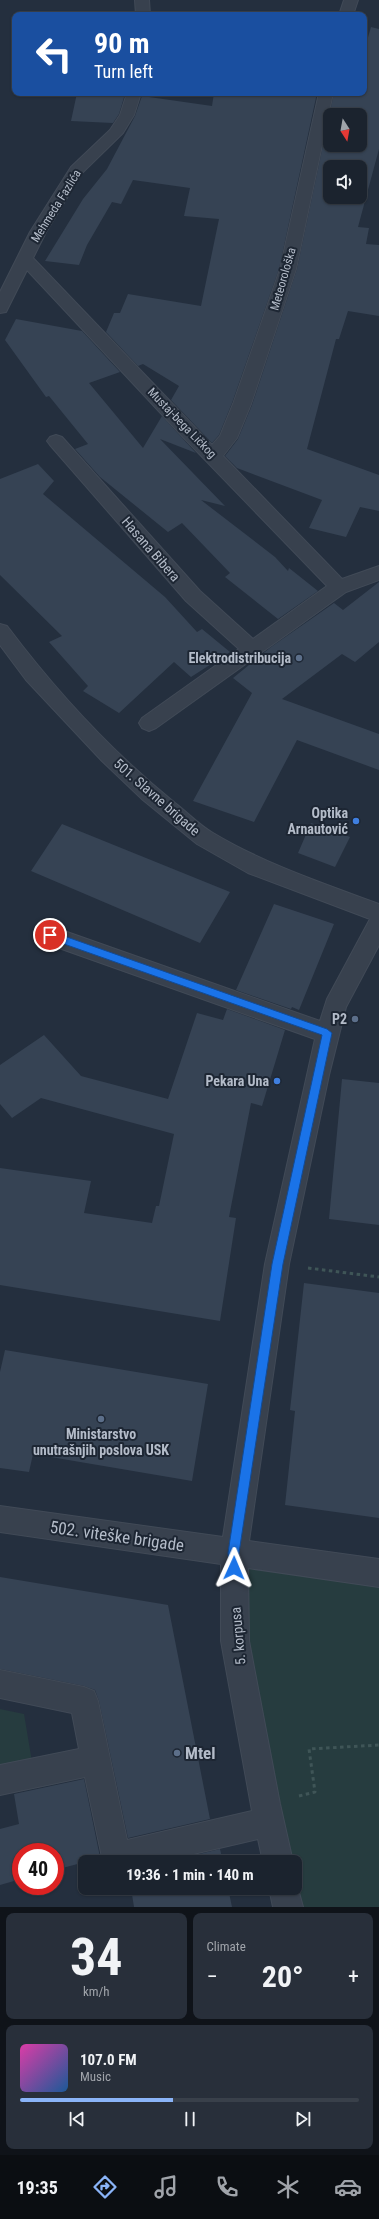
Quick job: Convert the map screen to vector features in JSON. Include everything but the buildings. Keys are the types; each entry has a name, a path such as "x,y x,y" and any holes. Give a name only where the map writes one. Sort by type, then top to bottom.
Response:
{"street":[{"path":"142,0 143,12"},
{"path":"347,12 351,0"},
{"name":"Mehmeda Fazlića","path":"0,308 38,232 76,170 116,133 127,115 133,96"},
{"name":"Meteorološka","path":"214,456 228,438 242,404 288,269 325,96"},
{"name":"Mustaj-bega Ličkog","path":"26,258 190,433 214,456 339,587"},
{"name":"Hasana Bibera","path":"56,441 193,596 253,650"},
{"path":"149,723 339,587 379,573"},
{"name":"501. Slavne brigade","path":"0,631 33,675 109,755 150,794 204,838 256,867 379,913"},
{"name":"5. korpusa","path":"276,1855 267,1813 235,1641 234,1553 277,1264 327,1033 335,1006 379,924"},
{"path":"50,935 327,1033"},
{"name":"502. viteške brigade","path":"0,1519 379,1573"},
{"path":"0,1684 84,1701 116,1857 267,1813"},
{"path":"0,1780 96,1760"},
{"path":"285,1895 288,1907"}],"path":[{"path":"277,1264 379,1277"},
{"path":"267,1813 315,1792 309,1749 379,1745"}],"green space":[{"path":"234,1553 379,1573 379,1907 288,1907 292,1895 302,1895 302,1855 277,1855"},
{"path":"0,1709 24,1714 32,1762 0,1769"}],"place":[{"name":"Elektrodistribucija","path":"299,658"},
{"name":"Optika Arnautović","path":"356,821"},
{"name":"P2","path":"355,1019"},
{"name":"Pekara Una","path":"277,1081"},
{"name":"Ministarstvo unutrašnjih poslova USK","path":"101,1419"},
{"name":"Mtel","path":"177,1753"}],"route":[{"path":"50,935 327,1033 277,1264 234,1553 234,1568"}]}
